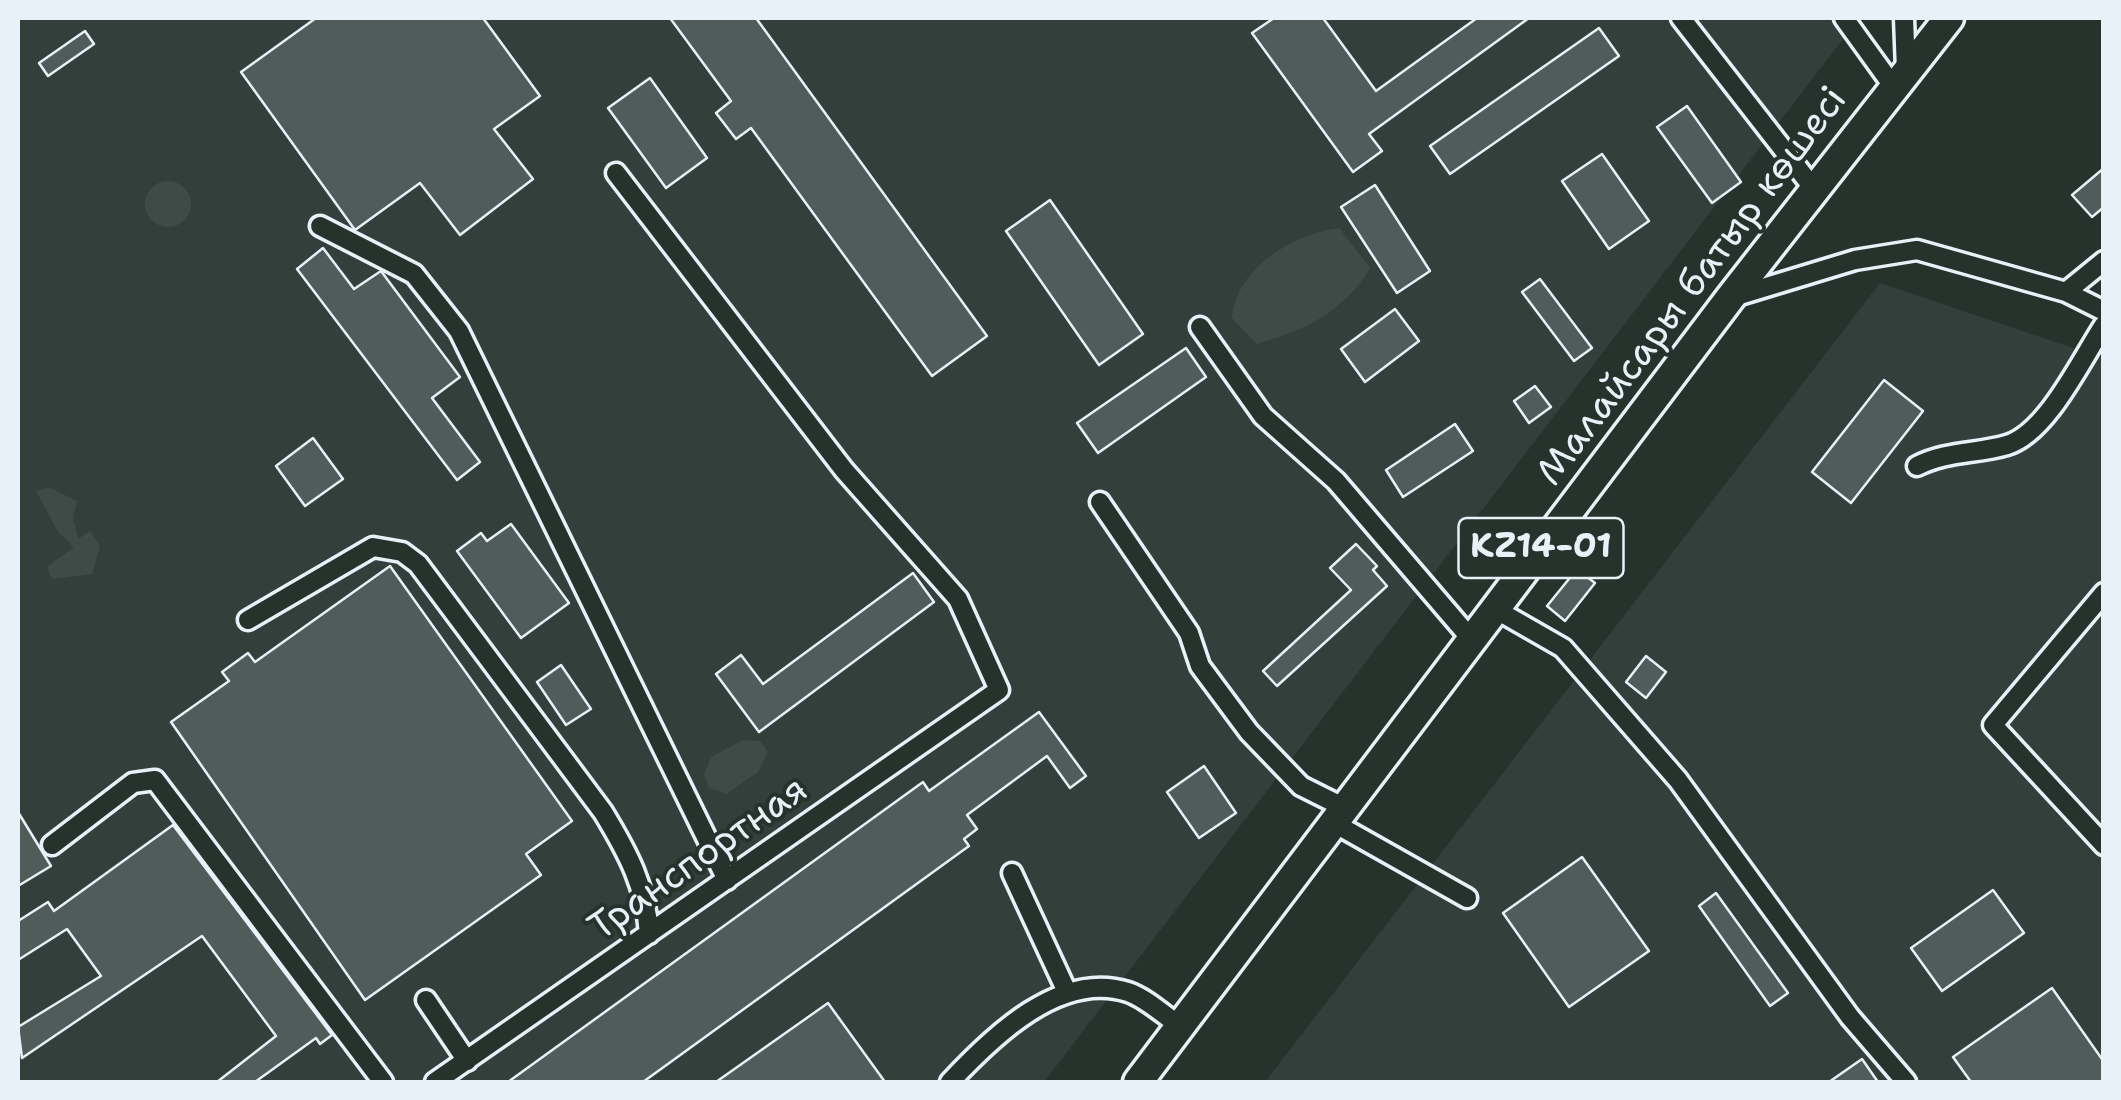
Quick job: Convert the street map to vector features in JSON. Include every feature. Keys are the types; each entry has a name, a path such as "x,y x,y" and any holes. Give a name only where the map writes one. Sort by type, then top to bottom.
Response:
{"highway":[{"name":"Малайсары батыр көшесі","path":"1140,1082 1730,298 1950,18"}],"street":[{"path":"1681,18 1814,188"},
{"path":"1844,18 1900,78"},
{"path":"1900,78 1904,18"},
{"name":"Транспортная","path":"435,1082 998,690 958,600 844,470 616,173"},
{"path":"320,226 414,274 459,331 727,880"},
{"path":"1730,298 1855,260 1917,250 2066,292 2104,310"},
{"path":"2066,292 2104,261"},
{"path":"1916,466 1938,455 2024,439 2043,420 2104,325"},
{"path":"1200,327 1263,416 1336,481 1472,640"},
{"path":"1100,502 1189,633 1200,666 1249,732 1301,786 1466,898"},
{"path":"248,620 373,547 402,552 418,564 604,812 630,856 646,898 649,934"},
{"path":"2104,593 1993,725 2104,845"},
{"path":"1495,608 1563,648 1652,750 1850,1018 1906,1082"},
{"path":"52,845 133,782 156,780 382,1082"},
{"path":"1012,874 1067,992"},
{"path":"950,1082 990,1039 1067,992 1093,986 1130,992 1180,1026"},
{"path":"426,1000 468,1061"}],"shaded area":[{"path":"18,18 1859,18 1044,1082 18,1082"},
{"path":"168,181 184,188 191,204 184,220 168,227 152,220 145,204 152,188"},
{"path":"1339,228 1370,268 1360,283 1322,317 1257,344 1232,318 1244,284 1269,257 1286,246"},
{"path":"1880,283 2103,358 2103,1082 1265,1082"},
{"path":"49,487 77,501 73,517 78,539 90,531 100,546 92,574 52,579 47,567 74,547 58,532 36,491"},
{"path":"743,740 760,741 768,751 758,772 726,794 709,788 704,775 711,757"}],"building":[{"path":"316,18 483,18 540,96 494,129 533,179 460,235 420,183 355,230 241,72"},
{"path":"670,18 756,18 987,336 932,376 751,128 736,139 716,113 731,101"},
{"path":"1274,18 1323,18 1376,91 1477,18 1529,18 1369,134 1382,151 1353,172 1252,33"},
{"path":"1599,28 1619,56 1450,174 1430,146"},
{"path":"85,31 94,44 48,76 39,63"},
{"path":"650,78 707,158 666,188 608,108"},
{"path":"1687,106 1741,182 1712,203 1657,127"},
{"path":"1602,154 1649,221 1609,249 1562,181"},
{"path":"2104,168 2104,207 2092,217 2072,195"},
{"path":"1375,185 1430,271 1397,293 1341,207"},
{"path":"1050,200 1143,334 1099,365 1006,231"},
{"path":"323,248 354,289 381,271 460,377 432,398 480,462 457,480 297,269"},
{"path":"1540,279 1592,348 1574,361 1522,292"},
{"path":"1395,309 1419,341 1365,382 1341,349"},
{"path":"1186,348 1206,377 1098,453 1077,423"},
{"path":"1884,380 1923,411 1851,503 1812,472"},
{"path":"1535,386 1551,407 1529,423 1514,401"},
{"path":"1455,424 1473,451 1403,497 1386,470"},
{"path":"313,438 343,479 305,506 276,466"},
{"path":"511,524 569,603 521,638 457,551 481,533 487,541"},
{"path":"1356,544 1377,566 1373,570 1387,586 1277,686 1263,671 1351,590 1330,568"},
{"path":"390,566 572,821 526,854 541,875 365,1000 171,722 229,681 222,672 248,653 255,662"},
{"path":"1577,569 1595,583 1565,621 1547,606"},
{"path":"913,573 934,602 759,732 716,674 741,655 763,684"},
{"path":"1646,656 1666,672 1646,698 1626,682"},
{"path":"561,665 591,709 566,725 537,682"},
{"path":"1039,712 1086,776 1070,788 1047,756 967,815 977,829 964,839 969,846 643,1082 508,1082 923,782 929,791"},
{"path":"1204,766 1236,813 1199,838 1167,792"},
{"path":"18,812 51,866 18,886"},
{"path":"173,825 332,1035 320,1044 316,1038 255,1082 217,1082 276,1036 202,936 22,1058 18,1027 101,976 67,929 18,960 18,921 48,902 54,911"},
{"path":"1582,857 1649,951 1569,1007 1503,913"},
{"path":"1993,890 2024,933 1942,991 1911,948"},
{"path":"1716,893 1788,993 1770,1006 1699,906"},
{"path":"2052,988 2104,1062 2104,1082 1971,1082 1953,1057"},
{"path":"828,1003 885,1082 716,1082"},
{"path":"1862,1059 1878,1082 1829,1082"}]}
